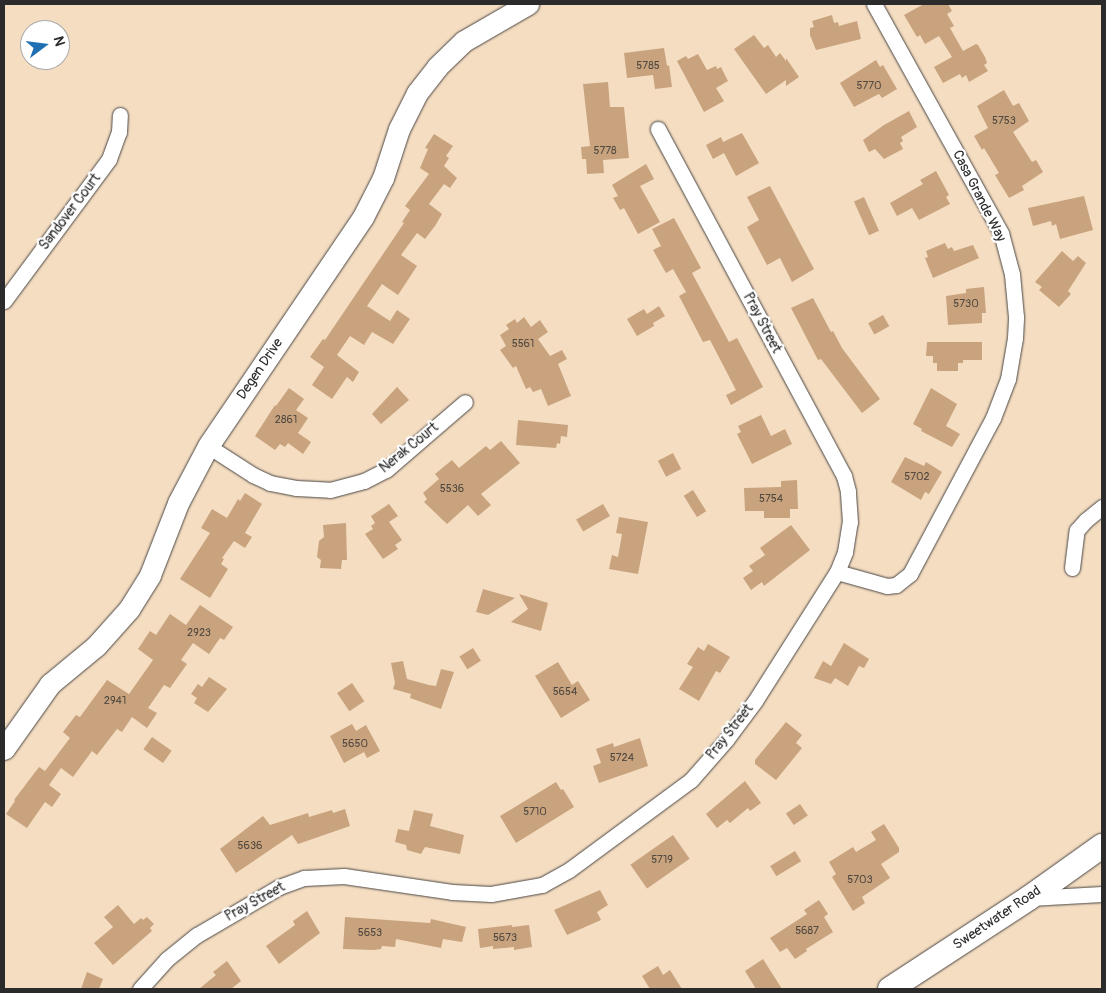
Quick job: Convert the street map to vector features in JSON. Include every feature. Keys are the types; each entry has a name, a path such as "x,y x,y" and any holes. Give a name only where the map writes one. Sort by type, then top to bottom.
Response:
{"main road":[{"name":"Sweetwater Road","path":"890,989 1029,898 1102,846"}],"street":[{"name":"Degen Drive","path":"4,749 50,684 96,646 129,609 150,574 178,503 208,446 363,217 383,178 399,129 417,93 437,67 464,41 528,4"},
{"name":"Casa Grande Way","path":"837,572 887,586 896,585 910,574 994,418 1008,379 1015,338 1016,310 1012,274 1001,233 874,4"},
{"name":"Sandover Court","path":"4,301 109,159 119,132 120,116"},
{"name":"Pray Street","path":"140,989 167,959 197,935 279,887 304,878 344,876 452,892 491,894 542,885 569,870 691,780 726,740 755,701 837,572 845,552 850,522 848,491 844,476 658,129"},
{"name":"Nerak Court","path":"208,446 253,476 270,483 296,488 330,490 364,481 386,470 465,402"},
{"path":"1072,568 1077,530 1102,507"},
{"path":"1029,898 1102,894"}],"building":[{"path":"924,4 948,4 952,11 947,14 954,26 950,28 963,51 976,44 978,45 985,57 987,63 984,65 988,71 969,82 966,75 962,78 960,74 943,83 934,67 952,57 939,36 925,44 920,35 917,37 904,15"},
{"path":"832,15 834,23 838,22 839,26 857,21 861,39 816,50 810,35 810,28 814,27 812,21"},
{"path":"754,35 764,48 768,45 776,57 780,53 786,61 786,58 799,77 786,86 786,80 766,94 734,49"},
{"path":"664,48 672,87 655,89 653,75 627,78 624,53"},
{"path":"698,54 707,70 716,66 717,69 721,67 728,81 716,88 724,101 704,112 677,61 686,56 688,59"},
{"path":"876,60 880,67 883,65 897,89 882,98 879,94 854,107 840,83"},
{"path":"608,82 610,107 624,107 629,158 603,160 604,173 587,174 586,159 582,159 581,147 590,146 583,84"},
{"path":"1004,90 1013,106 1019,103 1029,121 1013,132 1032,162 1036,160 1043,172 1022,186 1024,190 1009,198 995,175 999,173 984,148 982,150 974,136 988,128 977,106"},
{"path":"909,111 917,127 901,137 903,141 900,143 903,149 884,159 875,149 869,152 863,140"},
{"path":"742,133 759,163 736,176 724,153 713,159 706,145 721,137 723,142"},
{"path":"434,134 453,146 446,156 449,158 444,166 457,178 450,188 444,184 429,204 442,214 435,226 425,239 417,233 401,255 417,266 398,295 382,284 367,306 390,321 397,310 410,319 393,344 372,332 364,345 350,336 337,355 359,372 353,382 347,377 332,399 312,385 324,367 310,357 323,339 325,340 404,223 402,222 410,210 405,206 429,174 420,168 428,149 425,148"},
{"path":"646,164 654,179 640,186 660,222 638,234 624,208 620,210 613,198 618,196 612,185"},
{"path":"936,171 949,195 946,197 950,204 919,220 912,208 897,216 890,203 923,184 920,180"},
{"path":"770,186 814,269 792,282 780,258 767,265 747,227 759,220 747,197"},
{"path":"1084,196 1093,230 1060,239 1056,224 1052,226 1051,221 1033,226 1028,208"},
{"path":"864,197 879,231 869,235 854,201"},
{"path":"674,218 701,268 692,273 729,342 737,338 763,387 731,405 726,395 736,390 710,340 703,342 679,296 686,292 673,269 666,273 653,250 661,246 652,229"},
{"path":"945,243 948,249 952,247 954,251 973,245 979,258 933,278 925,258 928,257 926,251"},
{"path":"1062,251 1073,261 1078,256 1086,263 1068,291 1071,294 1059,307 1039,290 1042,287 1035,282"},
{"path":"984,287 986,313 982,313 982,323 948,325 946,296 966,293 966,289"},
{"path":"813,298 831,332 833,331 842,348 880,399 862,413 821,359 818,360 791,308"},
{"path":"659,306 665,316 653,323 654,326 637,336 627,319 644,309 647,314"},
{"path":"883,315 889,326 874,335 868,323"},
{"path":"524,317 531,327 540,320 548,332 538,339 550,356 562,350 567,359 558,364 571,396 548,406 541,389 533,392 530,387 526,389 516,366 513,368 500,350 506,346 500,335 509,329 506,325 515,319 517,323"},
{"path":"927,342 982,342 982,360 963,360 963,363 958,363 958,371 937,371 937,363 933,363 933,356 926,356"},
{"path":"397,387 409,400 381,424 372,414"},
{"path":"289,388 304,399 296,410 308,418 298,433 311,442 303,454 288,443 285,447 280,444 275,450 255,436 275,405"},
{"path":"931,388 957,404 946,426 960,434 952,447 921,431 922,429 913,424"},
{"path":"761,415 771,436 785,429 792,444 752,464 737,434 741,432 738,426"},
{"path":"518,420 568,425 567,437 561,436 560,444 557,443 556,448 516,445"},
{"path":"501,441 520,463 481,494 491,505 478,516 468,505 447,524 424,502 427,499 423,493 439,479 435,474 452,460 459,468 486,446 490,450"},
{"path":"673,453 681,469 666,477 658,461"},
{"path":"905,457 924,466 926,462 942,472 929,494 925,492 921,500 891,482"},
{"path":"797,480 798,509 790,509 790,518 764,518 764,511 745,511 744,488 781,487 781,481"},
{"path":"693,490 706,511 697,517 684,496"},
{"path":"245,493 262,504 245,533 252,537 245,548 234,541 222,558 224,559 221,564 228,569 210,598 180,579 210,533 201,528 212,509 227,518 238,499 240,501"},
{"path":"389,504 398,516 389,522 402,540 395,545 398,549 383,559 365,534 373,529 371,526 375,523 371,516"},
{"path":"603,504 610,516 583,532 576,520"},
{"path":"619,517 648,522 638,574 609,569 612,555 618,557 622,534 616,533"},
{"path":"346,523 347,560 342,560 341,569 320,568 321,560 317,557 319,541 324,537 323,525"},
{"path":"791,525 810,550 764,586 762,582 751,590 743,578 753,571 749,566 765,555 760,548"},
{"path":"483,589 515,598 488,615 476,612"},
{"path":"519,594 548,603 541,631 511,622 528,609"},
{"path":"200,605 233,627 224,640 220,638 209,654 193,643 181,660 187,664 170,688 164,685 148,708 157,713 147,728 132,717 122,732 117,729 97,755 92,751 73,777 61,768 49,785 61,794 52,807 45,802 27,828 6,814 39,767 45,771 70,738 63,732 76,715 80,717 107,680 129,694 153,660 138,649 150,631 156,635 170,614 186,625"},
{"path":"844,643 869,659 864,668 859,666 848,686 835,678 831,684 814,678 823,661 831,666"},
{"path":"708,644 730,657 720,673 716,671 699,701 679,689 693,667 687,664 698,647 704,651"},
{"path":"473,648 481,661 467,669 459,656"},
{"path":"403,661 407,679 429,685 436,686 441,669 454,672 441,709 410,698 411,694 393,689 395,683 391,663"},
{"path":"558,662 572,685 578,681 590,700 561,718 535,676"},
{"path":"209,677 227,689 208,712 194,703 197,698 191,694 198,684 202,687"},
{"path":"352,683 364,701 349,711 337,693"},
{"path":"786,722 802,735 796,743 802,748 776,780 755,764 755,760"},
{"path":"352,724 356,731 366,725 380,751 367,758 364,752 344,763 330,736"},
{"path":"152,737 172,751 163,763 143,749"},
{"path":"640,738 648,766 599,783 593,766 601,763 596,749 613,743 614,747"},
{"path":"745,781 761,803 750,811 748,808 730,823 727,820 717,828 706,814"},
{"path":"556,782 561,790 563,789 574,807 516,843 500,816"},
{"path":"800,804 808,816 794,825 786,814"},
{"path":"345,809 350,826 298,844 292,835 236,873 220,849 263,816 270,825 308,813 309,817 332,810 333,813"},
{"path":"414,810 433,814 430,826 464,835 460,854 425,847 421,854 407,850 406,845 395,842 398,829 409,831"},
{"path":"884,824 899,848 899,852 881,864 890,878 862,897 865,903 853,911 832,877 836,874 829,862 853,847 856,852 876,840 871,832"},
{"path":"673,835 690,859 647,889 630,865"},
{"path":"795,851 801,861 776,876 770,866"},
{"path":"600,890 608,905 597,912 601,920 567,935 554,910"},
{"path":"819,900 828,914 824,917 833,932 806,949 807,951 795,959 787,948 780,952 770,938 807,914 804,910"},
{"path":"118,905 134,924 141,918 143,920 147,917 154,924 150,928 152,931 113,965 94,943 113,927 104,917"},
{"path":"307,911 320,933 279,964 266,946 295,925 293,921"},
{"path":"345,917 430,923 431,919 466,927 462,942 443,939 441,948 396,939 395,947 382,946 381,949 374,950 343,949"},
{"path":"512,925 512,927 529,925 532,947 514,950 514,947 493,949 493,946 480,948 478,929"},
{"path":"763,959 782,989 756,989 745,971"},
{"path":"227,961 241,981 231,989 199,989 216,975 213,972"},
{"path":"658,966 663,975 670,970 682,989 650,989 642,976"},
{"path":"87,972 103,979 99,989 81,989"}]}
